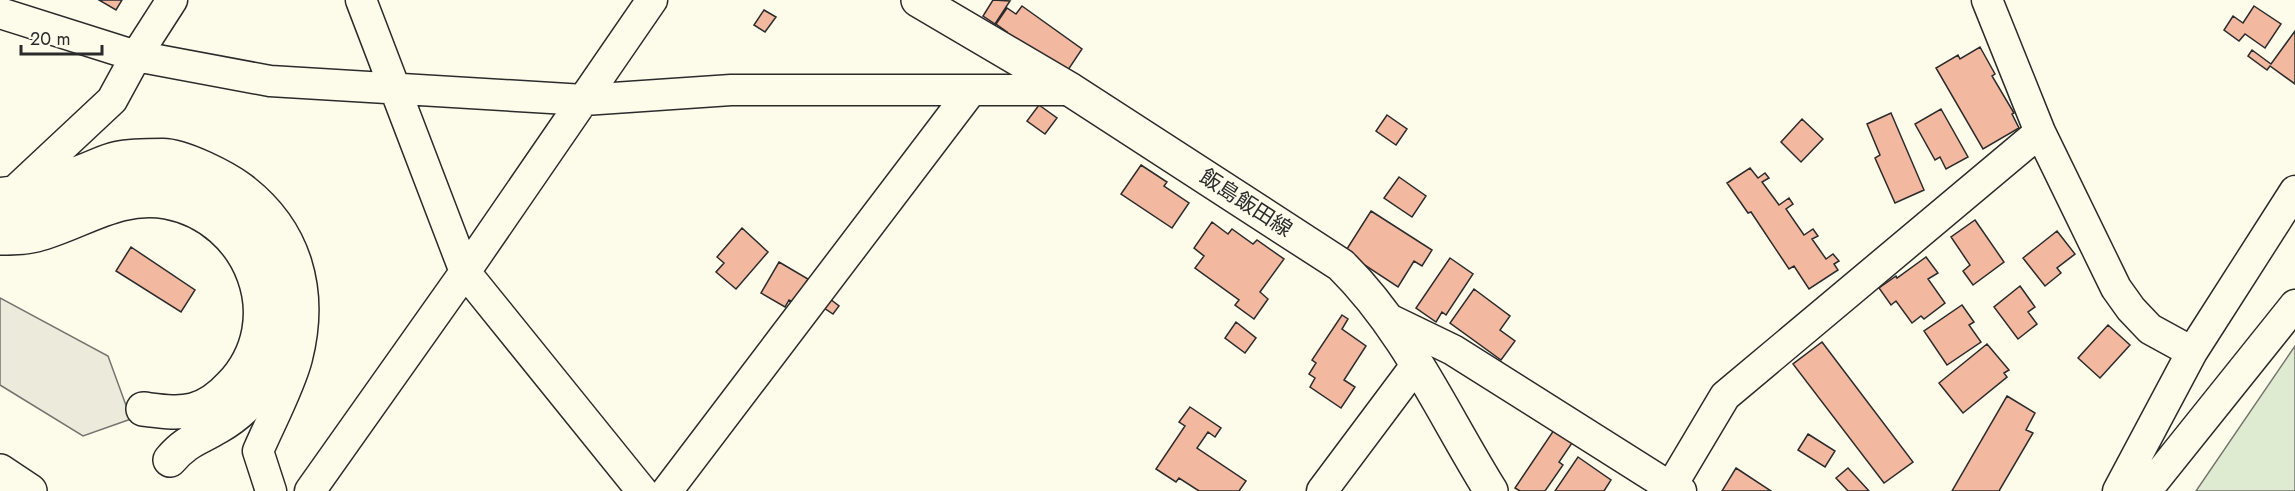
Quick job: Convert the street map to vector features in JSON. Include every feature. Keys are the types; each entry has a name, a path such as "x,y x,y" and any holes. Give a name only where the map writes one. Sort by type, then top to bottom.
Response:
{"main road":[{"name":"飯島飯田線","path":"918,0 1071,90 1341,265 1365,289 1389,319 1491,491"},
{"path":"4,200 16,215 36,211 104,184 123,179 167,176 187,180 218,195 244,215 260,233 272,252 284,290 284,331 281,348 273,368 251,402 236,416 182,446 170,460"},
{"path":"0,238 34,235 107,207 149,200 167,202 197,212 225,229 238,245 252,272 261,301 256,342 248,363 239,377 210,404 176,412 143,409"},
{"path":"0,471 30,491"}],"street":[{"path":"4,200 112,100 136,56 172,0"},
{"path":"361,0 465,272 642,491"},
{"path":"310,491 465,272 652,0"},
{"path":"1987,0 2040,132 2116,288 2131,309 2150,329 2192,352"},
{"path":"0,13 136,56 270,81 584,100 731,90 970,92 1071,90"},
{"path":"667,491 970,92"},
{"path":"1389,319 1453,350 1652,476 1677,488 1725,396 2040,132"},
{"path":"4,200 117,157 166,154 211,170 238,185 260,202 279,225 294,251 302,285 305,316 297,360 258,451 271,491"},
{"path":"2118,491 2192,352 2295,191"},
{"path":"2146,491 2295,305"},
{"path":"1322,491 1417,364"}],"green space":[{"path":"2295,346 2295,491 2196,491"}],"shaded area":[{"path":"0,298 108,356 131,419 83,436 0,385"}],"building":[{"path":"99,0 122,0 116,10"},
{"path":"993,0 1010,1 995,24 983,16"},
{"path":"1022,6 1082,49 1064,76 1005,35 1007,32 996,24 1007,8 1016,14"},
{"path":"2254,6 2281,24 2265,48 2245,34 2239,41 2224,30 2233,16 2243,23"},
{"path":"764,10 776,17 765,32 754,25"},
{"path":"2295,31 2295,84 2270,66 2267,70 2248,56 2252,50 2271,64"},
{"path":"1980,47 1995,74 1992,76 2014,113 2012,114 2019,128 1983,149 1936,68 1958,55 1960,59"},
{"path":"1039,105 1057,118 1045,134 1027,121"},
{"path":"1941,109 1968,157 1946,169 1940,157 1935,160 1915,124"},
{"path":"1891,113 1924,190 1895,203 1875,158 1880,155 1867,124"},
{"path":"1387,115 1407,129 1396,145 1376,131"},
{"path":"1802,119 1823,139 1801,162 1781,142"},
{"path":"1141,165 1167,182 1164,186 1189,203 1172,228 1121,194"},
{"path":"1750,168 1758,178 1765,173 1769,178 1762,182 1779,205 1789,198 1793,204 1786,209 1804,235 1813,229 1818,236 1812,239 1826,259 1833,254 1839,261 1834,264 1838,270 1809,289 1794,266 1789,269 1751,212 1748,213 1727,183"},
{"path":"1399,177 1426,196 1412,217 1384,198"},
{"path":"1371,211 1432,250 1422,266 1414,261 1398,287 1345,252"},
{"path":"1975,220 2004,262 1973,285 1963,271 1970,265 1951,237"},
{"path":"1212,222 1228,234 1232,229 1253,244 1257,240 1284,259 1260,292 1268,299 1254,319 1235,305 1239,300 1195,268 1204,256 1194,248"},
{"path":"742,228 768,252 736,289 716,272 724,263 717,257"},
{"path":"2057,231 2075,254 2057,268 2061,273 2045,286 2023,258"},
{"path":"131,247 195,290 181,312 116,271"},
{"path":"1926,257 1938,273 1928,279 1945,303 1924,319 1921,316 1912,323 1896,301 1891,305 1879,288"},
{"path":"1450,258 1473,274 1446,315 1442,312 1436,322 1416,308"},
{"path":"779,262 808,279 794,303 789,300 785,307 761,293"},
{"path":"2020,286 2035,307 2028,312 2037,324 2018,339 1994,307"},
{"path":"1474,289 1510,316 1500,330 1515,341 1501,360 1450,323"},
{"path":"830,299 839,306 833,314 824,308"},
{"path":"1962,305 1974,322 1969,325 1981,342 1947,365 1924,331"},
{"path":"1342,315 1348,319 1342,329 1366,346 1344,380 1355,387 1341,408 1310,387 1315,378 1309,374 1316,363 1312,360"},
{"path":"1236,322 1256,338 1245,353 1225,338"},
{"path":"2108,325 2130,345 2100,378 2078,358"},
{"path":"1822,342 1913,462 1884,483 1793,364"},
{"path":"1987,344 2009,370 2004,373 2007,377 1963,413 1939,383"},
{"path":"2007,396 2035,413 2026,430 2033,433 1999,491 1952,491"},
{"path":"1190,407 1221,428 1215,437 1208,432 1197,448 1246,481 1239,491 1199,491 1179,478 1176,482 1156,469 1185,426 1179,422"},
{"path":"1554,430 1572,443 1559,462 1563,465 1545,491 1520,491 1515,488"},
{"path":"1808,434 1835,451 1825,467 1798,450"},
{"path":"1578,457 1611,480 1604,491 1555,491"},
{"path":"1736,468 1771,491 1722,491"},
{"path":"1848,468 1869,491 1848,491 1836,478"}]}
